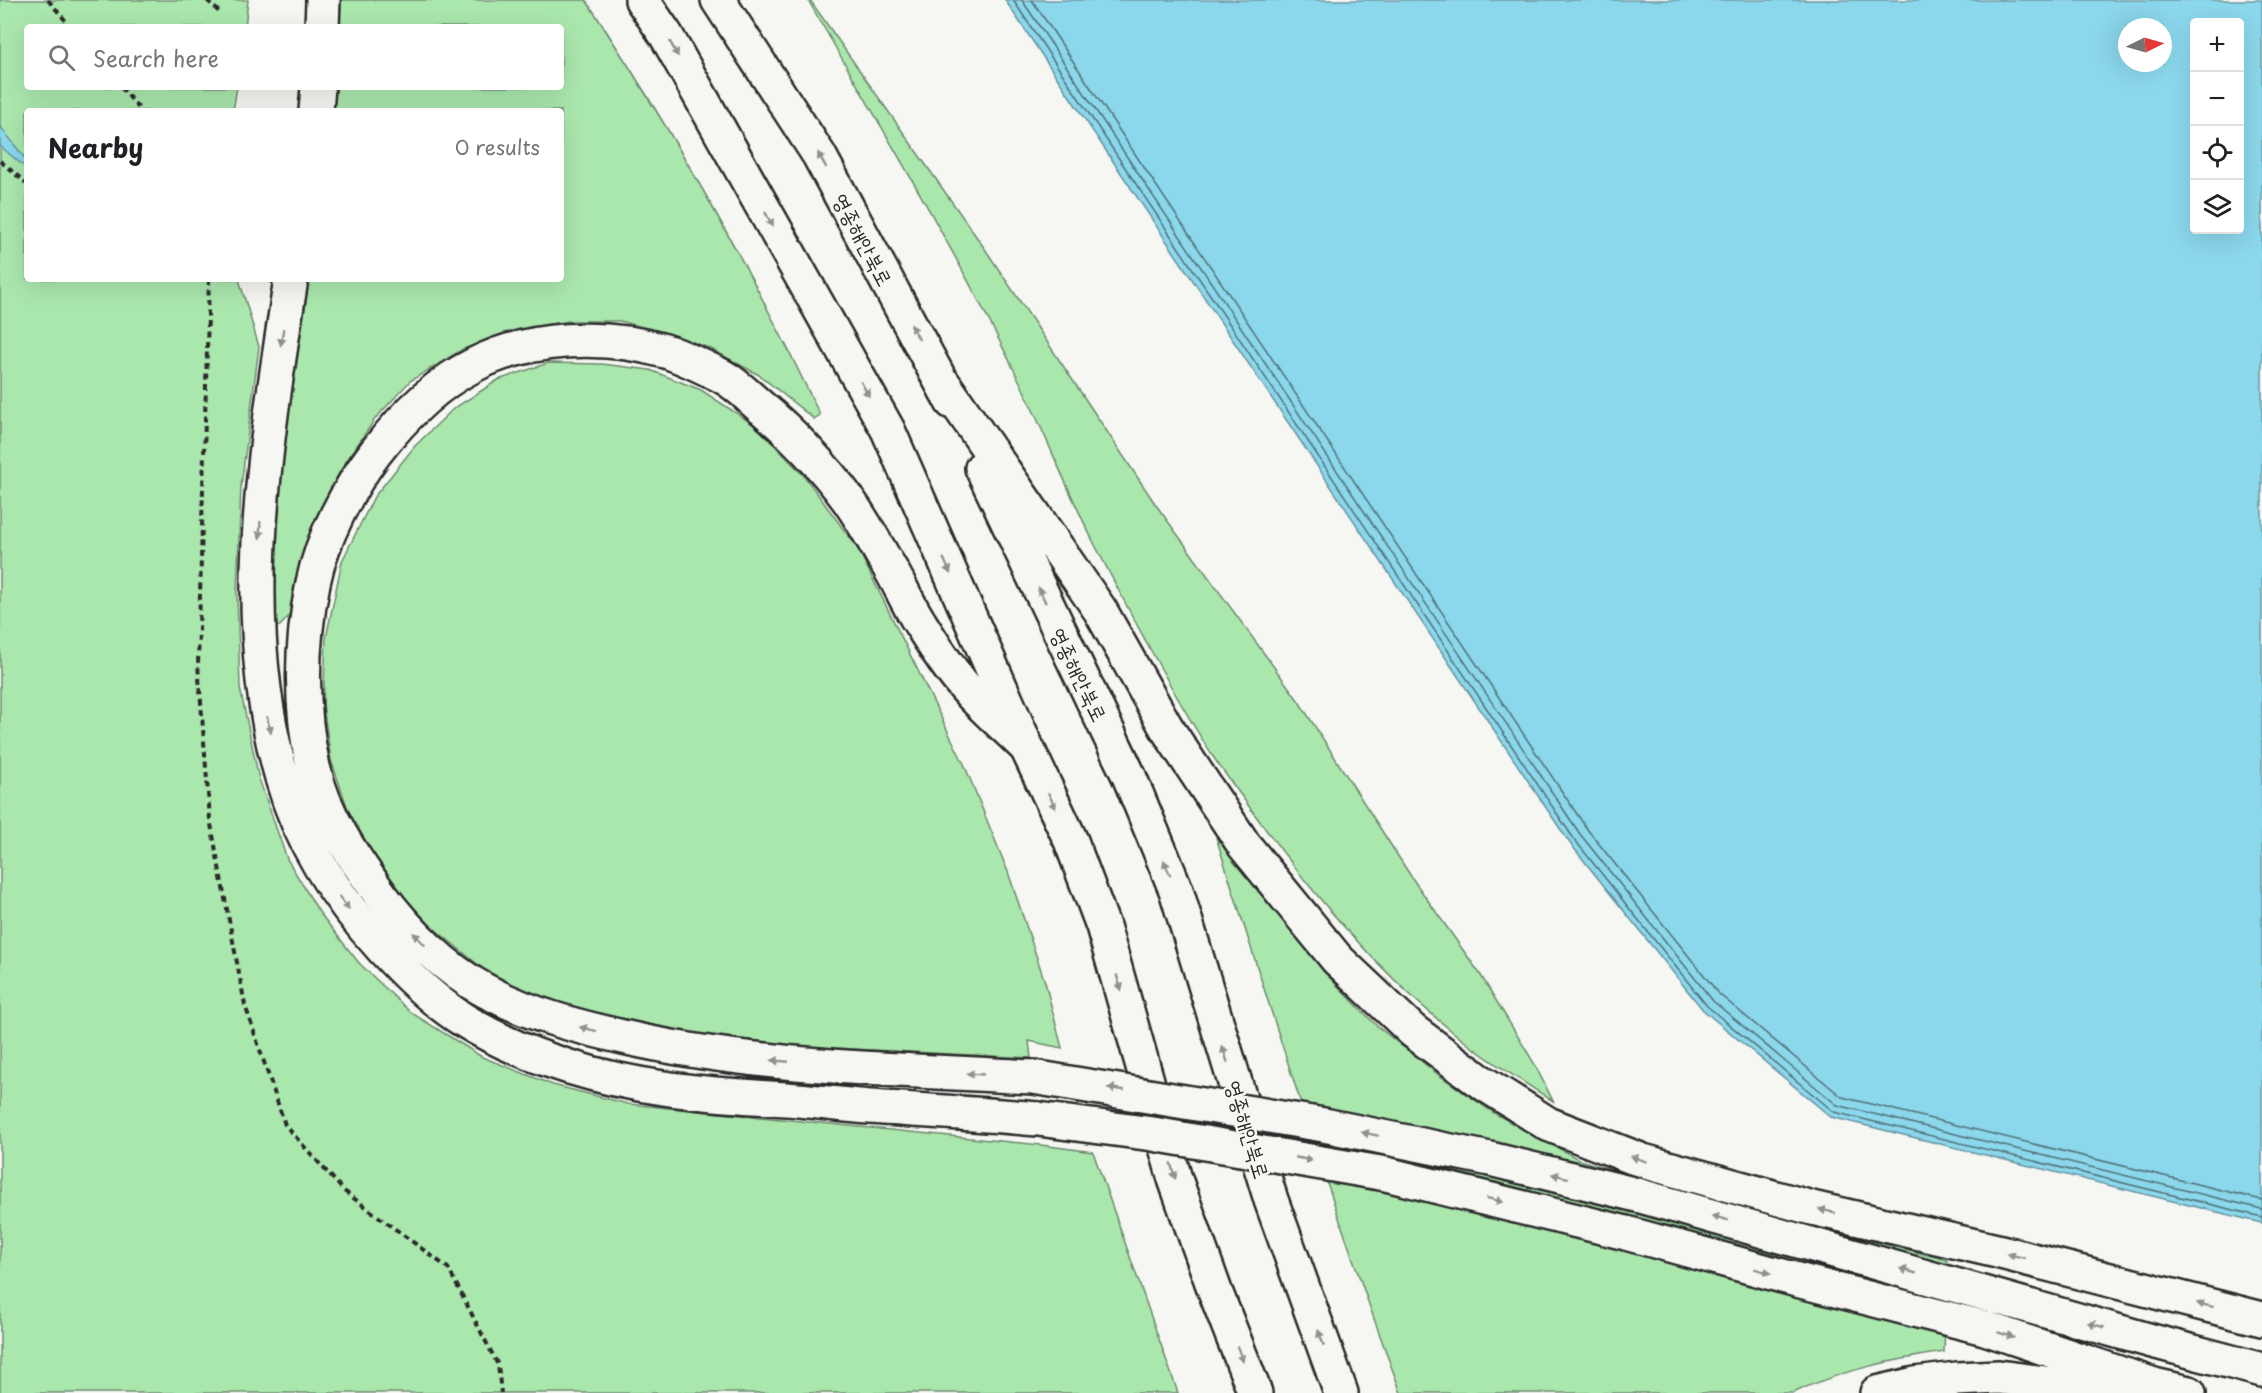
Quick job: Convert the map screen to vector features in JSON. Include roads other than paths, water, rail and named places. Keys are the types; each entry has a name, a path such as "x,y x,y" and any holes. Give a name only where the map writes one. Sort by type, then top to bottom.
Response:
{"highway":[{"path":"322,24 323,0"},
{"path":"642,0 666,35 888,430 1027,748 1071,841 1103,926 1175,1179 1215,1292 1255,1393"},
{"name":"영종해안북로","path":"718,0 819,155 943,383 1129,776 1176,890 1271,1200 1341,1393"},
{"path":"316,108 318,90"},
{"path":"291,282 268,436 261,504 259,638 266,715 283,784 306,839 331,885 360,924 393,961 459,1018 499,1039 541,1056 588,1072 637,1084 710,1095 1038,1119 1153,1134 1386,1174 1615,1230 1797,1280 1950,1318 2154,1385 2189,1393"},
{"path":"1027,748 970,694 919,622 887,562 847,498 784,427 728,379 670,352 624,342 576,339 526,346 476,363 436,388 396,425 357,478 332,527 314,578 304,644 304,709 314,771 332,819 354,860 392,911 431,952 482,989 535,1014 665,1047 741,1058 831,1066 1033,1077 1324,1125 1490,1159 1670,1204 2262,1370"},
{"path":"943,383 1100,610 1166,728 1244,845 1337,959 1413,1031 1477,1079 1548,1124 1643,1161 1812,1208 1997,1251 2262,1319"},
{"path":"1877,1393 1915,1384 1957,1378 1999,1377 2082,1388 2154,1385"}],"water":[{"path":"1005,0 2262,0 2262,1223 1831,1117 1703,1010 1569,842"},
{"path":"0,126 24,157 24,166 0,146"}]}
